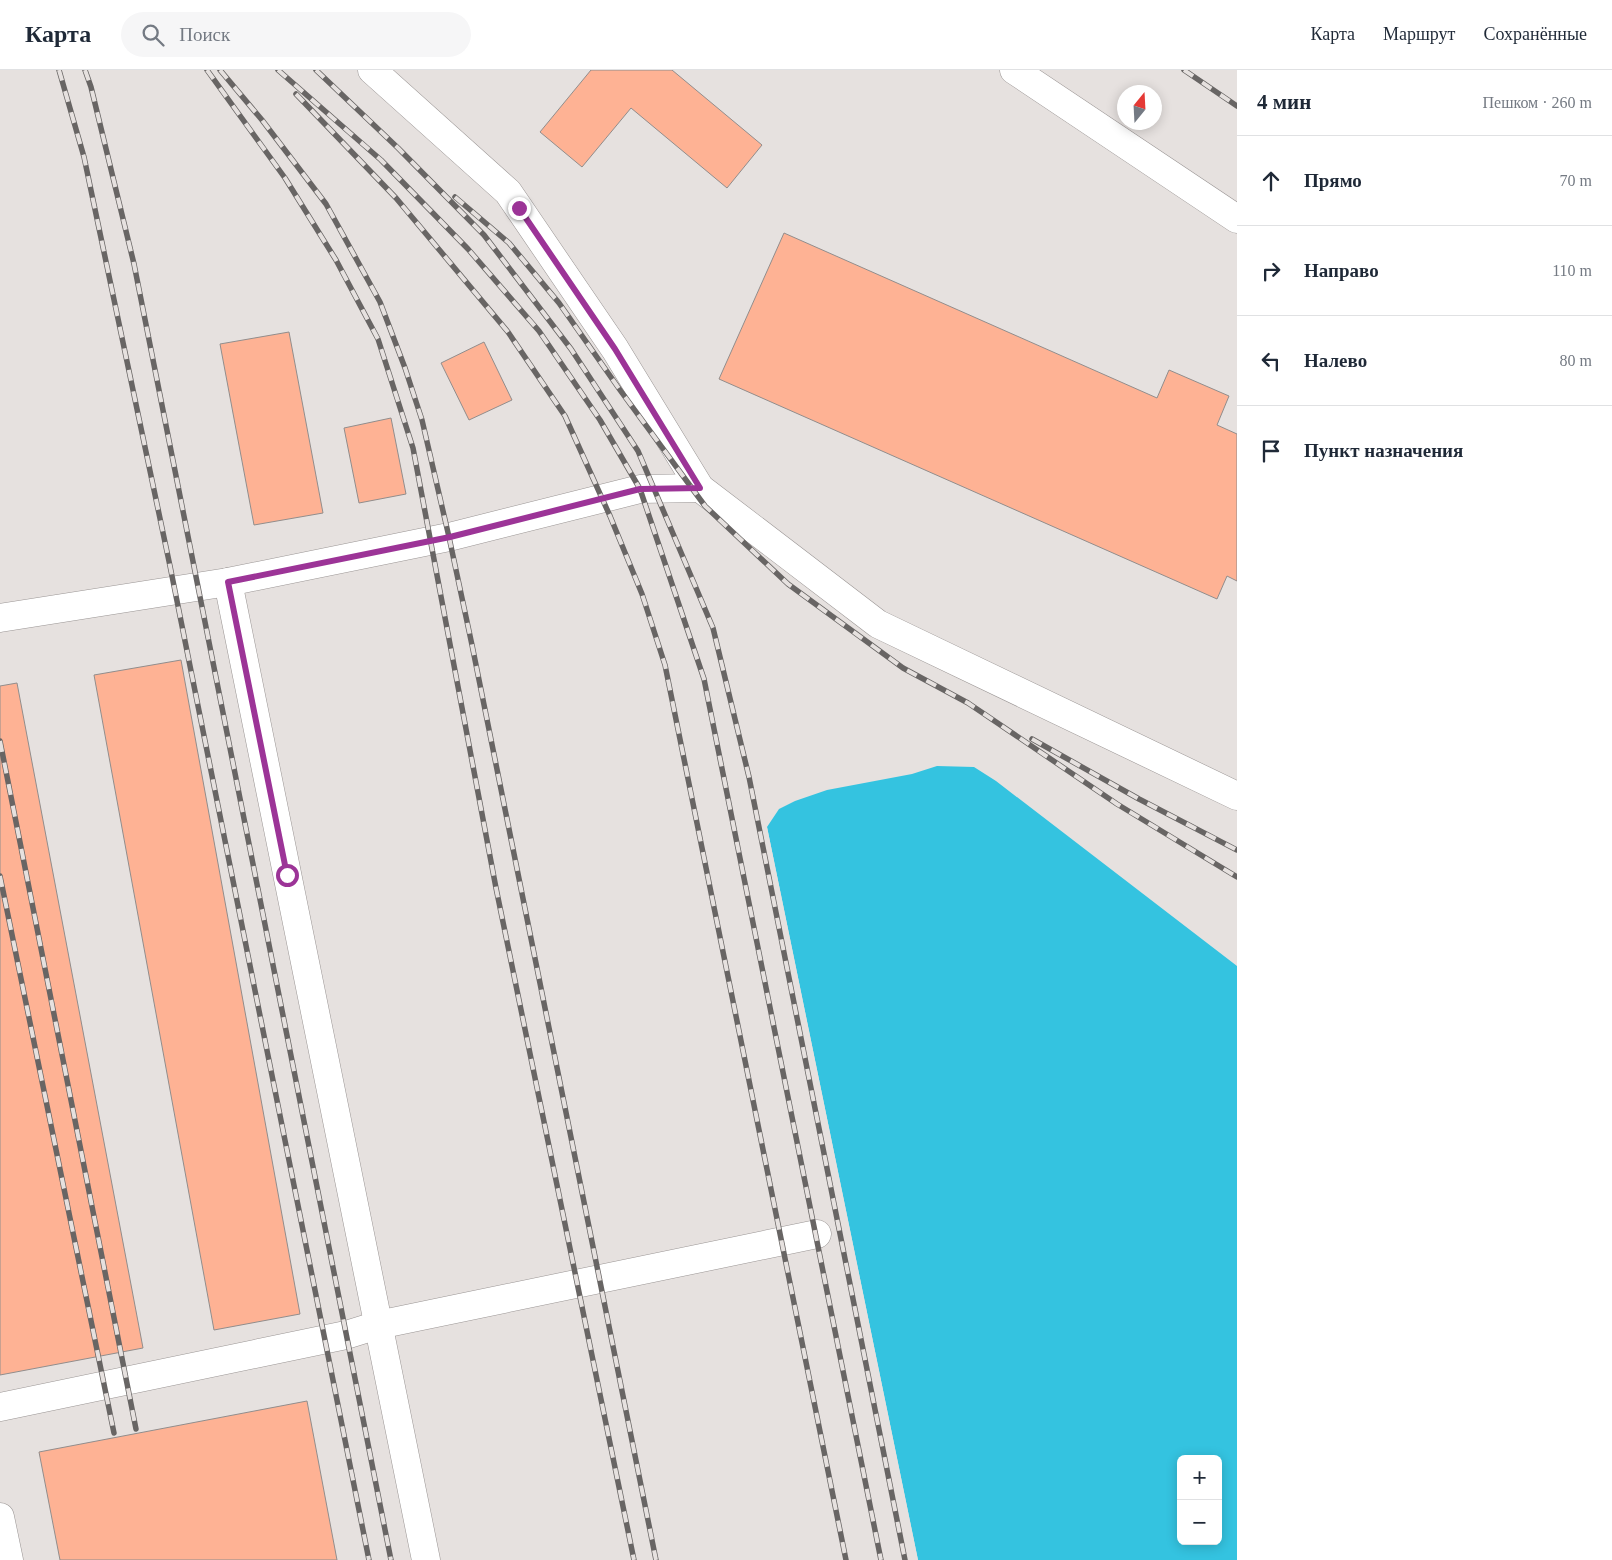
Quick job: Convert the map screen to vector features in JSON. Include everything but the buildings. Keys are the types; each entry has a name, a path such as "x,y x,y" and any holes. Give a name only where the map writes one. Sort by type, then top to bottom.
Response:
{"lane":[{"path":"372,70 508,192 615,349 700,488 878,624 1237,796"},
{"path":"1014,70 1237,219"},
{"path":"0,618 228,582 450,537 640,489 700,488"},
{"path":"228,582 426,1560"},
{"path":"0,1407 346,1335 378,1325 816,1234"},
{"path":"0,1517 9,1560"}],"water":[{"path":"937,766 974,767 996,781 1237,966 1237,1560 918,1560 767,827 779,809 795,801 827,790 912,774"}],"pier":[{"path":"767,823 918,1560 915,1560 765,827"}],"railway":[{"path":"59,70 84,157 170,566 369,1560"},
{"path":"85,70 91,87 134,264 391,1560"},
{"path":"207,70 285,178 336,260 378,339 413,448 496,888 634,1560"},
{"path":"220,70 262,120 326,204 380,302 422,420 472,645 656,1560"},
{"path":"278,70 381,160 468,249 539,331 600,420 640,489 704,679 881,1560"},
{"path":"316,70 398,148 484,235 571,349 638,451 713,628 749,777 905,1560"},
{"path":"1184,70 1237,106"},
{"path":"296,94 396,198 508,332 565,416 610,516 642,594 665,665 846,1560"},
{"path":"455,197 509,243 559,303 705,506 788,584 903,668 968,703 1117,804 1237,877"},
{"path":"1032,739 1139,799 1237,850"},
{"path":"0,741 136,1429"},
{"path":"0,876 114,1433"}],"route":[{"path":"287,875 228,582 450,537 640,489 700,488 615,349 519,208"}]}
